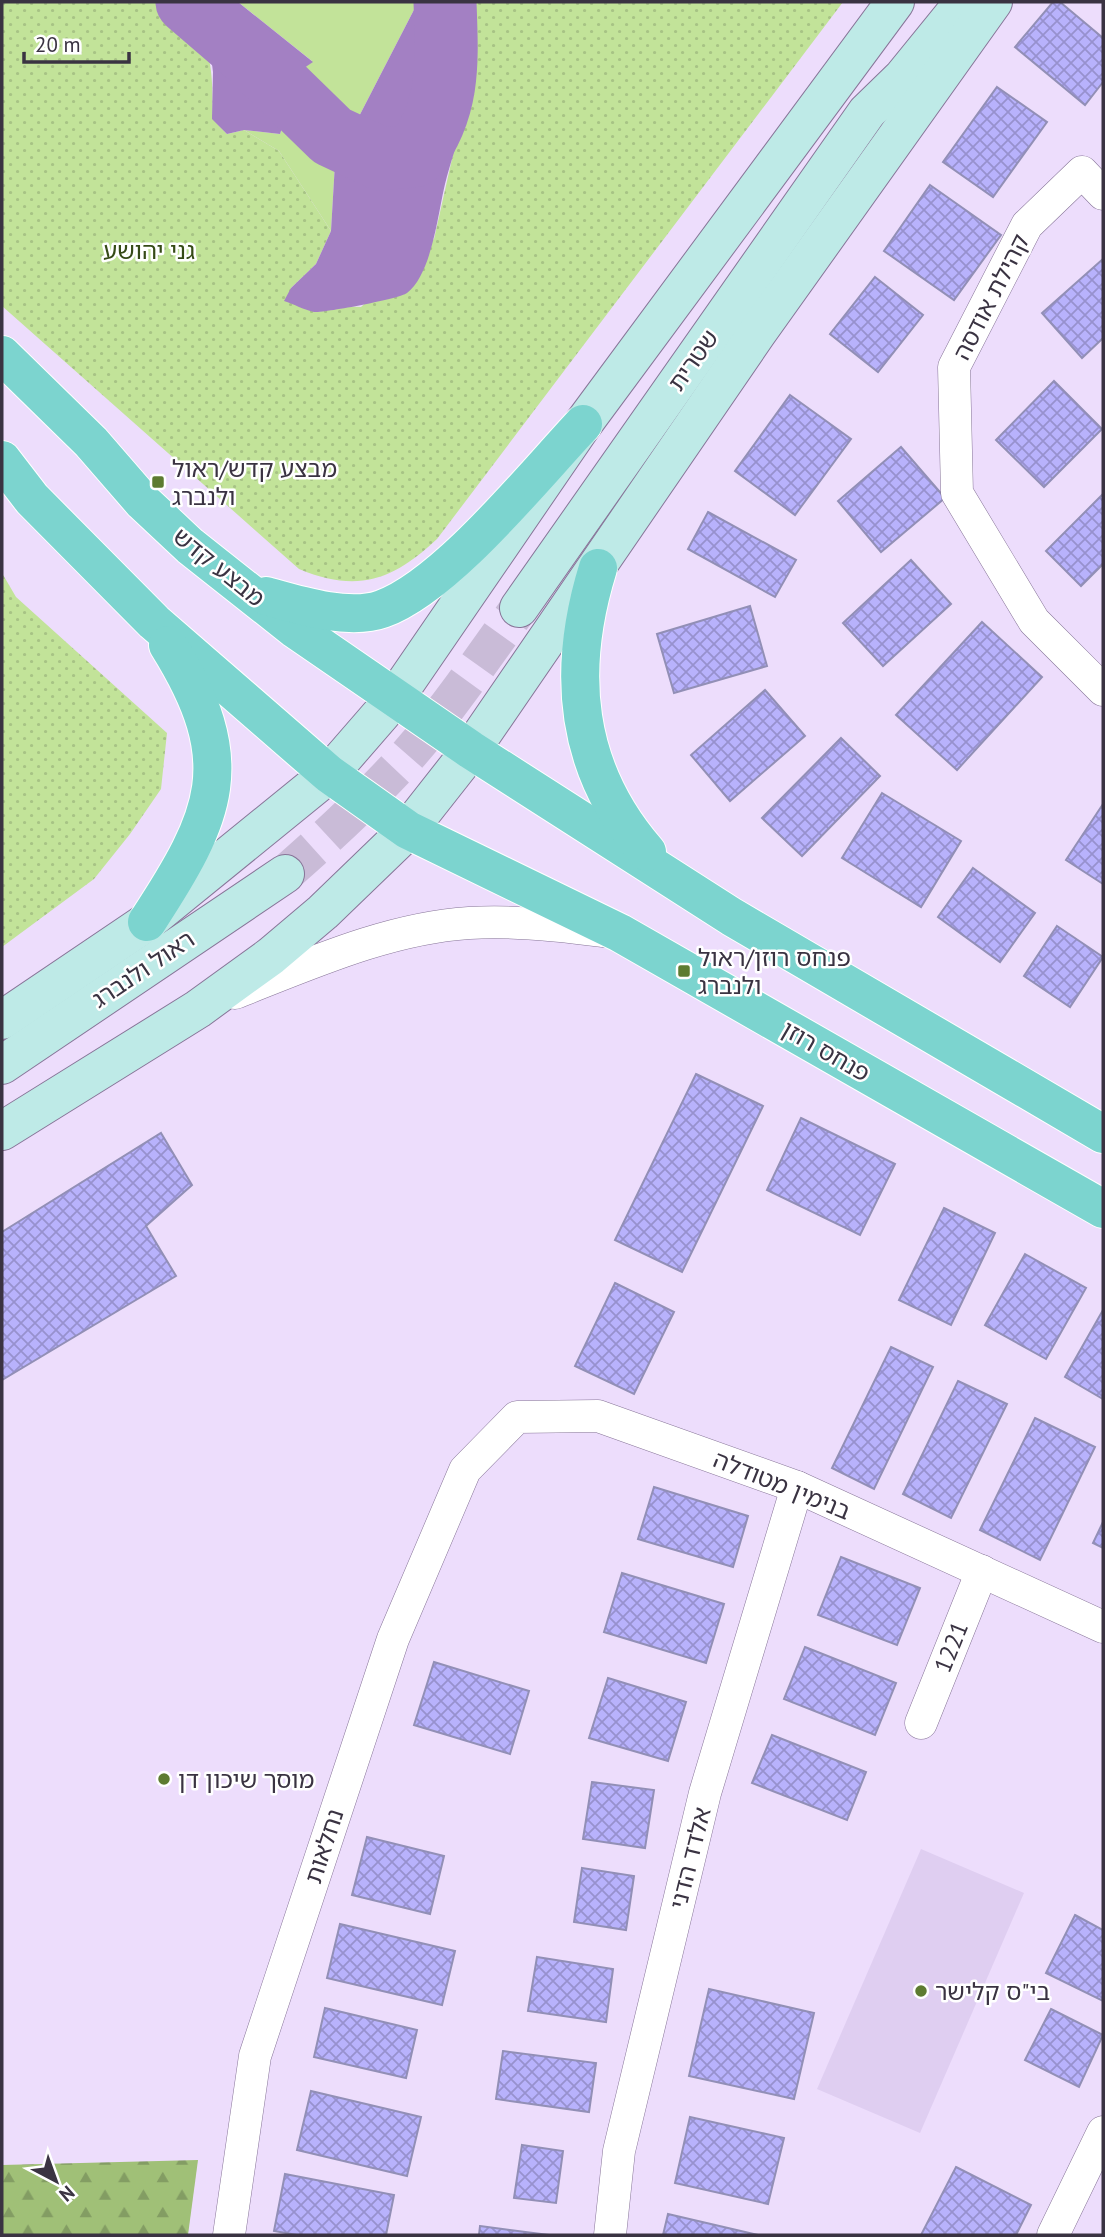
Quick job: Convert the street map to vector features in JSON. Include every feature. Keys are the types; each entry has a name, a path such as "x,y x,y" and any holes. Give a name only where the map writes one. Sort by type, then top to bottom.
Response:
{"main road":[{"name":"מבצע קדש","path":"2,355 91,442 143,502 245,590 395,698"},
{"path":"245,590 322,612 380,610 410,593 460,555 583,424"},
{"path":"2,460 32,499 155,622 329,774"},
{"path":"598,568 587,604 579,648 584,730 593,763 608,798 630,833 669,877"},
{"path":"147,922 198,838 207,815 214,778 210,737 201,710 182,667 155,622"},
{"path":"395,698 669,877 1103,1134"},
{"name":"פנחס רוזן","path":"329,774 408,830 620,933 1103,1209"}],"street":[{"path":"2,1020 147,922 329,774 395,698 583,424 895,2"},
{"name":"שטרית","path":"519,608 867,112 888,67 931,2"},
{"name":"שטרית","path":"867,112 903,77 964,2"},
{"path":"2,1131 198,1009 271,956 323,912 408,830 471,750 757,333 993,2"},
{"name":"קהילת אודסה","path":"1093,183 1027,225 954,367 957,493 1034,621 1103,690"},
{"name":"ראול ולנברג","path":"2,1065 285,874"},
{"path":"198,1009 298,968 420,930 469,923 514,923 620,933"},
{"name":"בנימין מטודלה","path":"466,1470 517,1418 598,1416 797,1487 1103,1627"},
{"name":"נחלאות","path":"229,2235 255,2056 393,1639 466,1470"},
{"name":"אלדד הדני","path":"610,2235 619,2151 705,1793 797,1487"},
{"name":"1221","path":"921,1723 982,1571"},
{"path":"1054,2235 1103,2132"}],"shaded area":[{"path":"160,2 238,2 313,62 301,70 280,134 244,130 227,134 212,119 211,56 200,32 186,32"},
{"path":"418,2 473,2 473,77 428,258 416,284 401,296 331,310 306,310 284,301 291,288 316,264 331,231 335,163"},
{"name":"בי\"ס קלישר","path":"921,1849 1024,1893 920,2133 817,2089"}],"green space":[{"name":"גני יהושע","path":"2,2 160,2 186,32 200,32 210,64 213,119 227,134 244,130 279,151 331,231 316,264 291,288 317,312 342,306 361,307 434,239 474,61 473,2 843,2 437,539 405,565 373,579 356,581 320,576 299,569 2,306"},
{"path":"238,2 418,2 335,163 331,231 279,151 244,130 280,134 301,70 312,61"},
{"path":"2,573 16,597 167,733 161,789 130,834 94,879 2,947"},
{"path":"198,2160 188,2235 2,2235 2,2165"}],"building":[{"path":"1053,2 1060,2 1103,38 1103,82 1085,105 1015,47"},
{"path":"997,87 1047,122 993,197 943,162"},
{"path":"930,185 1001,235 954,300 884,251"},
{"path":"1103,259 1103,338 1082,358 1042,313"},
{"path":"875,277 923,315 878,372 830,334"},
{"path":"1054,381 1102,429 1044,487 996,440"},
{"path":"790,395 851,439 795,515 735,471"},
{"path":"901,447 945,498 881,552 838,501"},
{"path":"1103,494 1103,564 1081,586 1046,551"},
{"path":"708,512 796,560 775,597 688,549"},
{"path":"911,560 951,604 883,666 843,623"},
{"path":"750,606 767,666 674,693 657,634"},
{"path":"982,622 1042,677 957,770 896,715"},
{"path":"765,690 805,736 730,801 691,755"},
{"path":"841,738 880,776 802,856 762,818"},
{"path":"882,793 961,841 921,907 842,858"},
{"path":"1103,804 1103,884 1066,860"},
{"path":"973,868 1035,913 1000,962 938,917"},
{"path":"1057,926 1103,957 1070,1007 1024,976"},
{"path":"696,1074 763,1106 682,1272 615,1240"},
{"path":"801,1118 895,1164 860,1235 767,1190"},
{"path":"161,1133 192,1185 146,1226 176,1276 2,1380 2,1232"},
{"path":"944,1208 995,1233 951,1325 899,1300"},
{"path":"1025,1254 1086,1288 1046,1359 985,1325"},
{"path":"615,1283 674,1312 634,1394 575,1366"},
{"path":"1103,1310 1103,1399 1065,1377"},
{"path":"891,1347 933,1367 874,1489 832,1468"},
{"path":"958,1381 1007,1404 951,1518 903,1494"},
{"path":"1035,1418 1095,1447 1040,1560 980,1530"},
{"path":"654,1487 748,1516 733,1567 638,1539"},
{"path":"1103,1522 1103,1548 1093,1543"},
{"path":"841,1557 920,1588 897,1645 818,1615"},
{"path":"622,1573 724,1604 706,1663 604,1632"},
{"path":"805,1647 896,1683 875,1735 784,1699"},
{"path":"434,1662 529,1691 510,1754 414,1725"},
{"path":"608,1678 686,1702 668,1761 589,1738"},
{"path":"772,1735 866,1772 847,1820 752,1783"},
{"path":"592,1782 654,1790 645,1848 583,1839"},
{"path":"367,1837 444,1856 430,1914 352,1895"},
{"path":"582,1868 634,1876 626,1930 574,1922"},
{"path":"1075,1915 1103,1930 1103,2001 1046,1973"},
{"path":"340,1924 455,1951 442,2005 327,1978"},
{"path":"537,1957 613,1969 606,2022 528,2011"},
{"path":"709,1989 814,2013 794,2099 689,2076"},
{"path":"325,2008 417,2030 406,2078 314,2057"},
{"path":"1051,2009 1103,2035 1079,2087 1025,2060"},
{"path":"503,2051 596,2063 589,2112 496,2099"},
{"path":"311,2091 421,2117 407,2176 297,2150"},
{"path":"690,2117 784,2138 768,2204 675,2183"},
{"path":"522,2145 563,2151 556,2203 514,2198"},
{"path":"956,2167 1031,2205 1016,2235 921,2235"},
{"path":"285,2174 394,2195 386,2235 297,2235 274,2231"},
{"path":"668,2214 758,2235 663,2235"},
{"path":"480,2226 549,2235 479,2235"}],"waterway":[{"path":"187,2 251,57 332,136 381,159 414,156 435,120 441,101 446,64 445,2"}],"tunnel":[{"path":"285,874 345,820 418,744 519,608"}],"place":[{"name":"מבצע קדש/ראול ולנברג","path":"158,482"},
{"name":"פנחס רוזן/ראול ולנברג","path":"684,971"},
{"name":"מוסך שיכון דן","path":"164,1779"},
{"name":"בי\"ס קלישר","path":"921,1991"}]}
